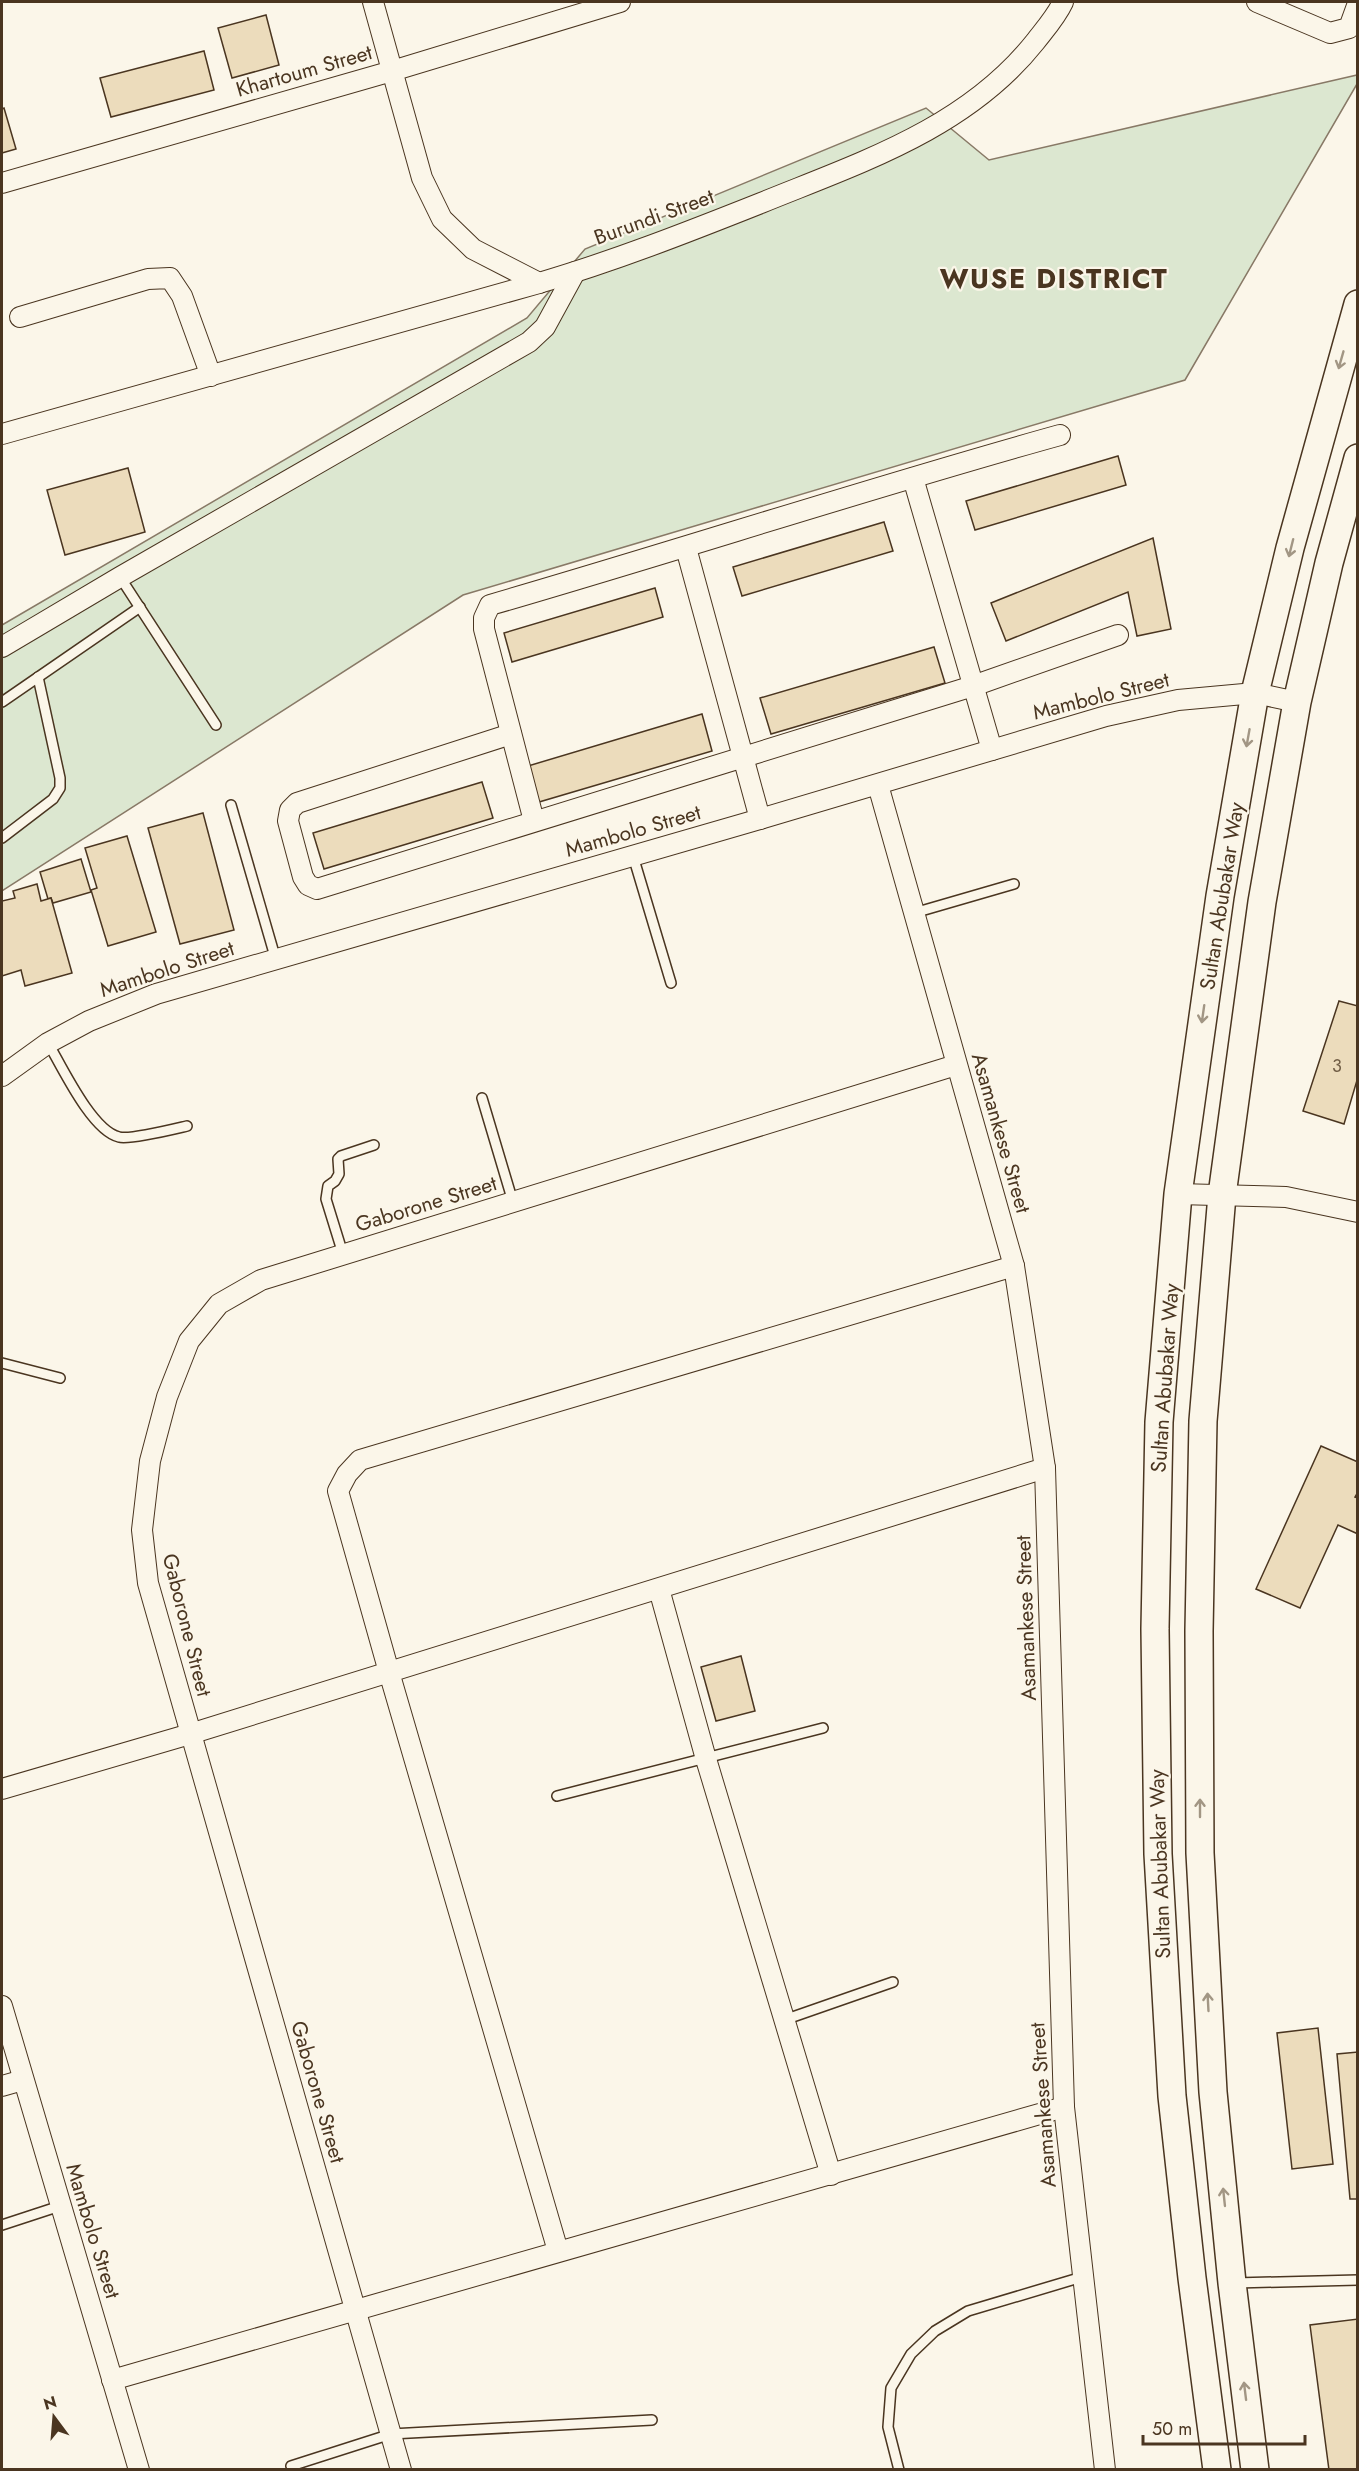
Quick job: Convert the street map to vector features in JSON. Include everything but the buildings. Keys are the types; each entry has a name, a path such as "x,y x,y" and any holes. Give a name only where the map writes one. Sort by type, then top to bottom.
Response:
{"main road":[{"name":"Sultan Abubakar Way","path":"1217,2469 1192,2278 1172,2096 1158,1854 1155,1629 1159,1422 1178,1194 1220,896 1255,693 1293,537 1358,304"},
{"name":"Sultan Abubakar Way","path":"1255,2469 1213,2092 1200,1853 1199,1631 1203,1421 1222,1195 1262,902 1297,702 1329,563 1358,458"}],"street":[{"path":"373,2 422,178 442,219 473,249 539,283"},
{"name":"Khartoum Street","path":"2,183 392,71 620,2"},
{"name":"Burundi Street","path":"2,434 575,272 689,231 889,151 963,110 1018,63 1057,14 1063,2"},
{"path":"1257,2 1330,33 1349,28 1358,3"},
{"path":"2,647 529,342 545,327 575,272"},
{"path":"20,317 148,279 170,278 182,296 211,376"},
{"path":"534,821 484,628 484,618 490,605 1060,435"},
{"path":"913,478 992,750"},
{"path":"686,548 760,819"},
{"path":"511,734 297,803 290,810 288,821 303,877 308,885 317,889 973,687 1118,635"},
{"name":"Mambolo Street","path":"2,1074 48,1043 89,1020 156,994 878,785 1106,716 1178,700 1255,693 1297,702"},
{"name":"Asamankese Street","path":"878,785 1014,1266 1045,1468 1064,2107 1105,2469"},
{"name":"Gaborone Street","path":"401,2469 148,1583 142,1530 150,1461 167,1397 189,1341 219,1304 261,1280 956,1065"},
{"path":"1178,1194 1286,1197 1357,1209"},
{"path":"558,2251 338,1491 347,1474 360,1460 1014,1266"},
{"path":"2,1789 190,1734 1045,1468"},
{"path":"659,1588 706,1759 831,2175"},
{"name":"Mambolo Street","path":"2,2006 139,2469"},
{"path":"2,2086 23,2080"},
{"path":"112,2380 1064,2107"}],"lane":[{"path":"120,577 216,725"},
{"path":"2,702 140,607"},
{"path":"2,838 53,799 60,788 60,778 38,677"},
{"path":"231,805 276,960"},
{"path":"633,856 671,983"},
{"path":"914,913 1014,884"},
{"path":"48,1043 92,1115 106,1131 121,1138 187,1126"},
{"path":"482,1098 513,1202"},
{"path":"343,1254 326,1199 326,1191 339,1174 338,1159 341,1156 374,1145"},
{"path":"2,1363 60,1378"},
{"path":"557,1796 823,1728"},
{"path":"784,2020 893,1982"},
{"path":"2,2224 60,2206"},
{"path":"899,2469 888,2427 891,2388 911,2354 935,2331 968,2312 1082,2277"},
{"path":"1233,2283 1358,2280"},
{"path":"291,2466 391,2434 652,2420"}],"green space":[{"path":"1357,75 1357,84 1185,380 463,595 2,891 2,625 527,318 585,249 926,108 989,160"}],"district":[{"name":"WUSE DISTRICT","path":"1054,278"}]}
